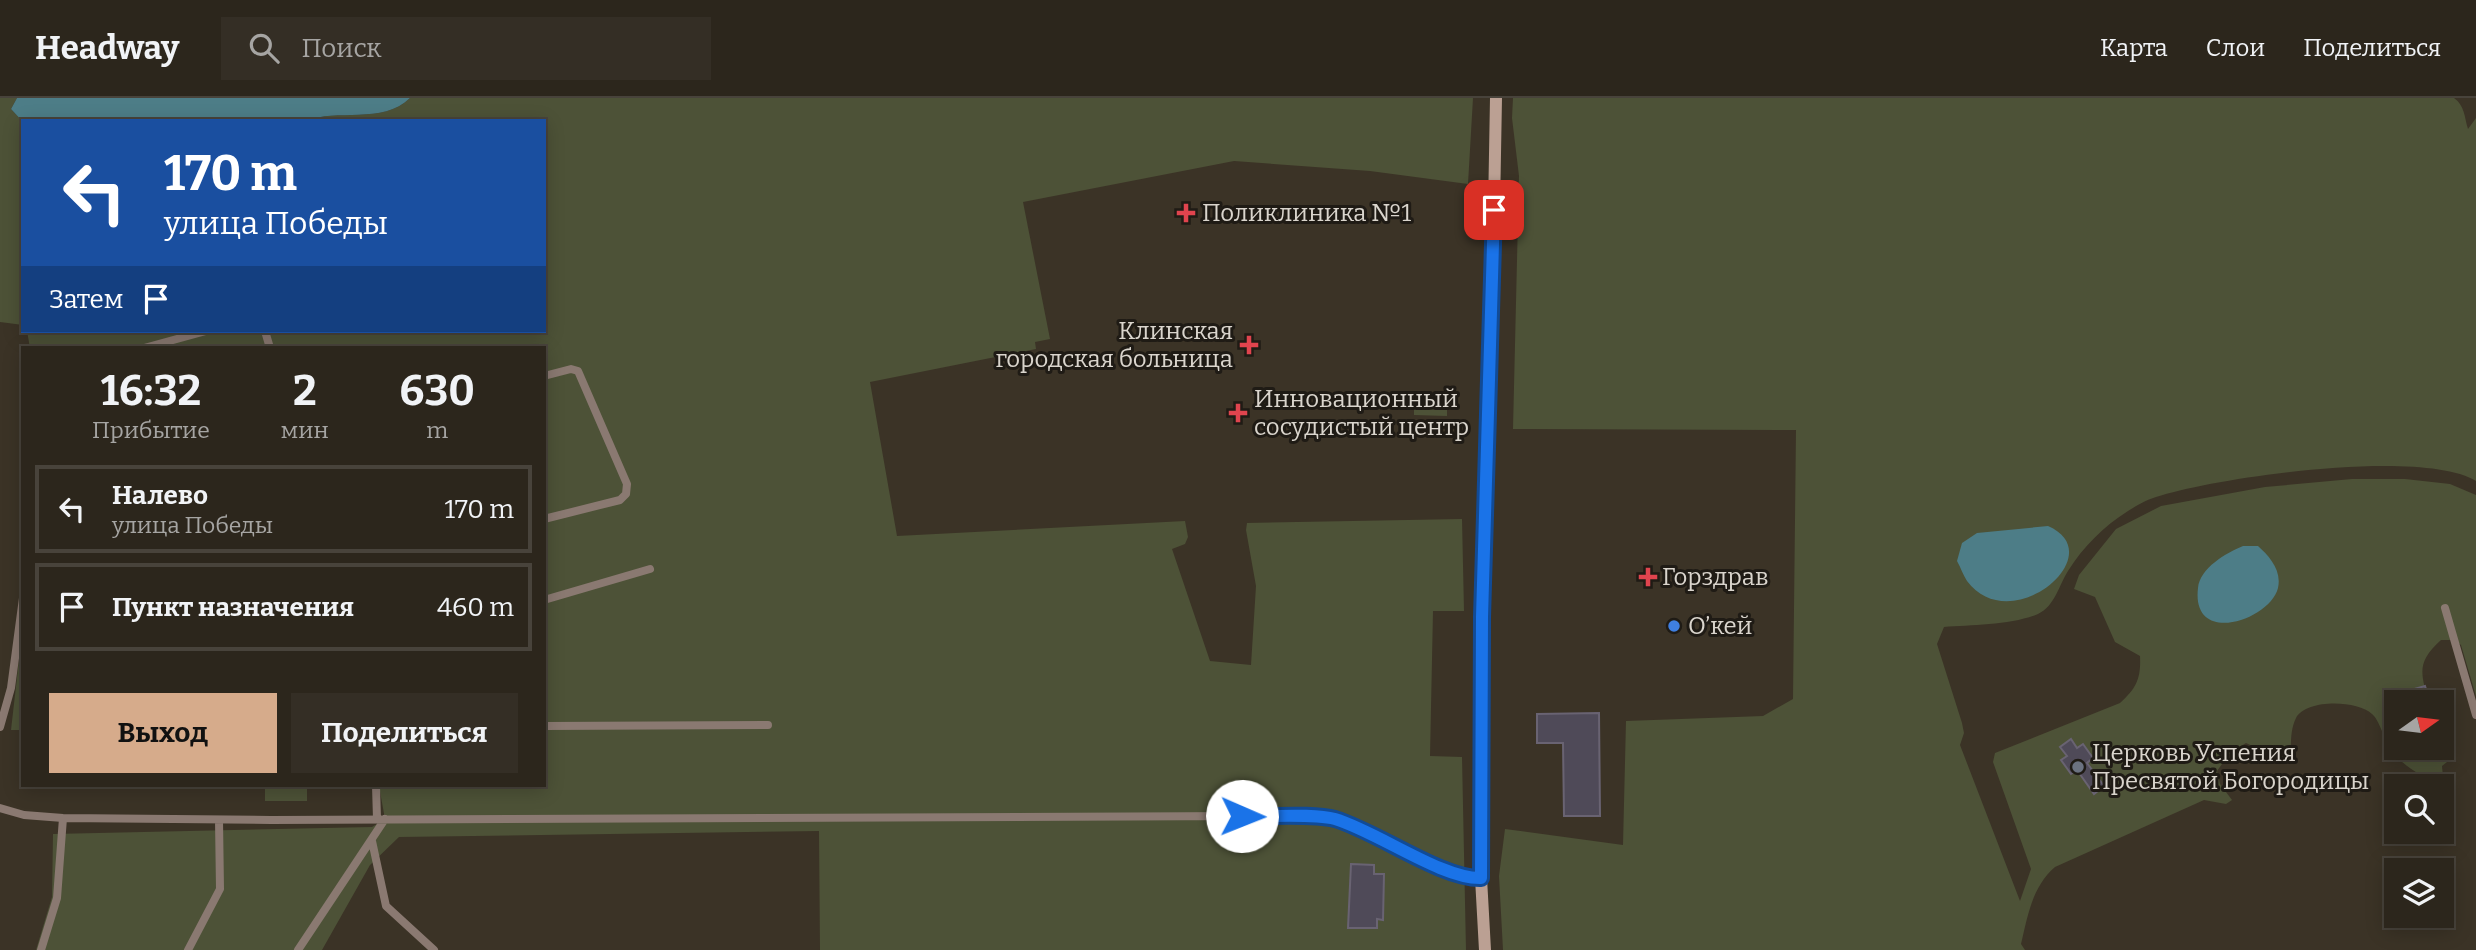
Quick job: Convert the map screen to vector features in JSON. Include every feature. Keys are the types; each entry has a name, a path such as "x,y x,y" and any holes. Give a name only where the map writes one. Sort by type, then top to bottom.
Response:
{"street":[{"path":"1485,950 1481,878 1482,617 1491,378 1496,98"},
{"path":"152,346 199,333"},
{"path":"546,375 571,369 578,371 625,477 627,489 620,500 546,518"},
{"path":"546,599 650,569"},
{"path":"2445,608 2476,715"},
{"path":"0,727 11,688 21,613"},
{"path":"546,726 768,725"},
{"path":"298,950 372,841 381,819 376,787"},
{"path":"0,808 24,815 63,818 219,820 1242,816 1333,818 1378,836 1452,872 1468,878 1481,878"},
{"path":"41,950 57,898 63,818"},
{"path":"188,950 220,889 219,820"},
{"path":"372,841 386,906 434,950"}],"green space":[{"path":"0,98 17,98 11,109 21,120 21,325 0,322"},
{"path":"410,98 1473,98 1468,184 1370,171 1234,161 1023,202 1050,339 1035,342 1036,349 870,382 897,536 1185,521 1188,537 1185,544 1172,549 1210,661 1251,665 1256,586 1247,523 1462,519 1464,611 1433,611 1430,756 1462,757 1466,950 820,950 819,831 399,837 370,865 322,950 36,950 52,897 53,834 372,827 385,819 379,787 546,787 546,346 30,346 27,333 546,333 546,119 312,119 373,114 399,106"},
{"path":"1513,98 2454,98 2462,108 2468,129 2476,118 2476,481 2449,471 2367,466 2270,474 2224,481 2156,497 2128,511 2095,538 2074,562 2053,601 2044,610 2028,618 1944,627 1937,644 1962,723 1964,733 1960,745 2020,901 2031,869 1993,762 1995,753 2120,703 2134,687 2139,677 2140,656 2115,642 2095,597 2074,589 2079,575 2116,529 2161,506 2265,487 2352,479 2405,479 2450,484 2476,495 2476,696 2461,645 2454,640 2441,640 2424,661 2426,690 2384,690 2384,734 2377,720 2365,709 2332,704 2310,707 2296,718 2292,732 2291,756 2280,759 2246,743 2230,753 2217,771 2220,784 2232,800 2226,804 2204,800 2055,867 2041,883 2032,902 2021,944 2025,950 1503,950 1499,876 1505,829 1623,845 1626,721 1763,716 1793,699 1796,430 1513,429 1519,176 1512,118"},
{"path":"1414,399 1447,400 1447,416 1414,415"},
{"path":"21,642 21,730 11,730"},
{"path":"2400,760 2447,762 2442,766 2443,774 2420,774"},
{"path":"265,787 307,787 307,801 265,801"}],"water":[{"path":"17,98 410,98 399,106 373,114 312,119 21,120 11,109"},
{"path":"2048,526 2065,539 2069,555 2063,571 2048,586 2029,597 2007,601 1986,597 1967,581 1957,561 1962,543 1977,533"},
{"path":"2243,546 2258,546 2274,564 2279,581 2272,600 2247,618 2232,622 2218,622 2206,617 2199,606 2198,588 2203,574 2215,562"}],"building":[{"path":"1599,713 1600,816 1564,816 1563,743 1537,743 1537,714"},
{"name":"Церковь Успения Пресвятой Богородицы","path":"2071,739 2077,748 2083,744 2093,758 2087,763 2104,786 2094,794 2077,770 2071,774 2061,760 2067,756 2060,747"},
{"path":"1351,864 1374,865 1374,874 1384,874 1383,920 1377,919 1377,928 1348,928"}],"place":[{"name":"Поликлиника №1","path":"1186,213"},
{"name":"Клинская городская больница","path":"1249,345"},
{"name":"Инновационный сосудистый центр","path":"1238,413"},
{"name":"Горздрав","path":"1648,577"},
{"name":"О’кей","path":"1674,626"},
{"name":"Церковь Успения Пресвятой Богородицы","path":"2078,767"}],"route":[{"path":"1242,816 1333,818 1378,836 1452,872 1468,878 1481,878 1482,617 1492,354 1494,210"}]}
